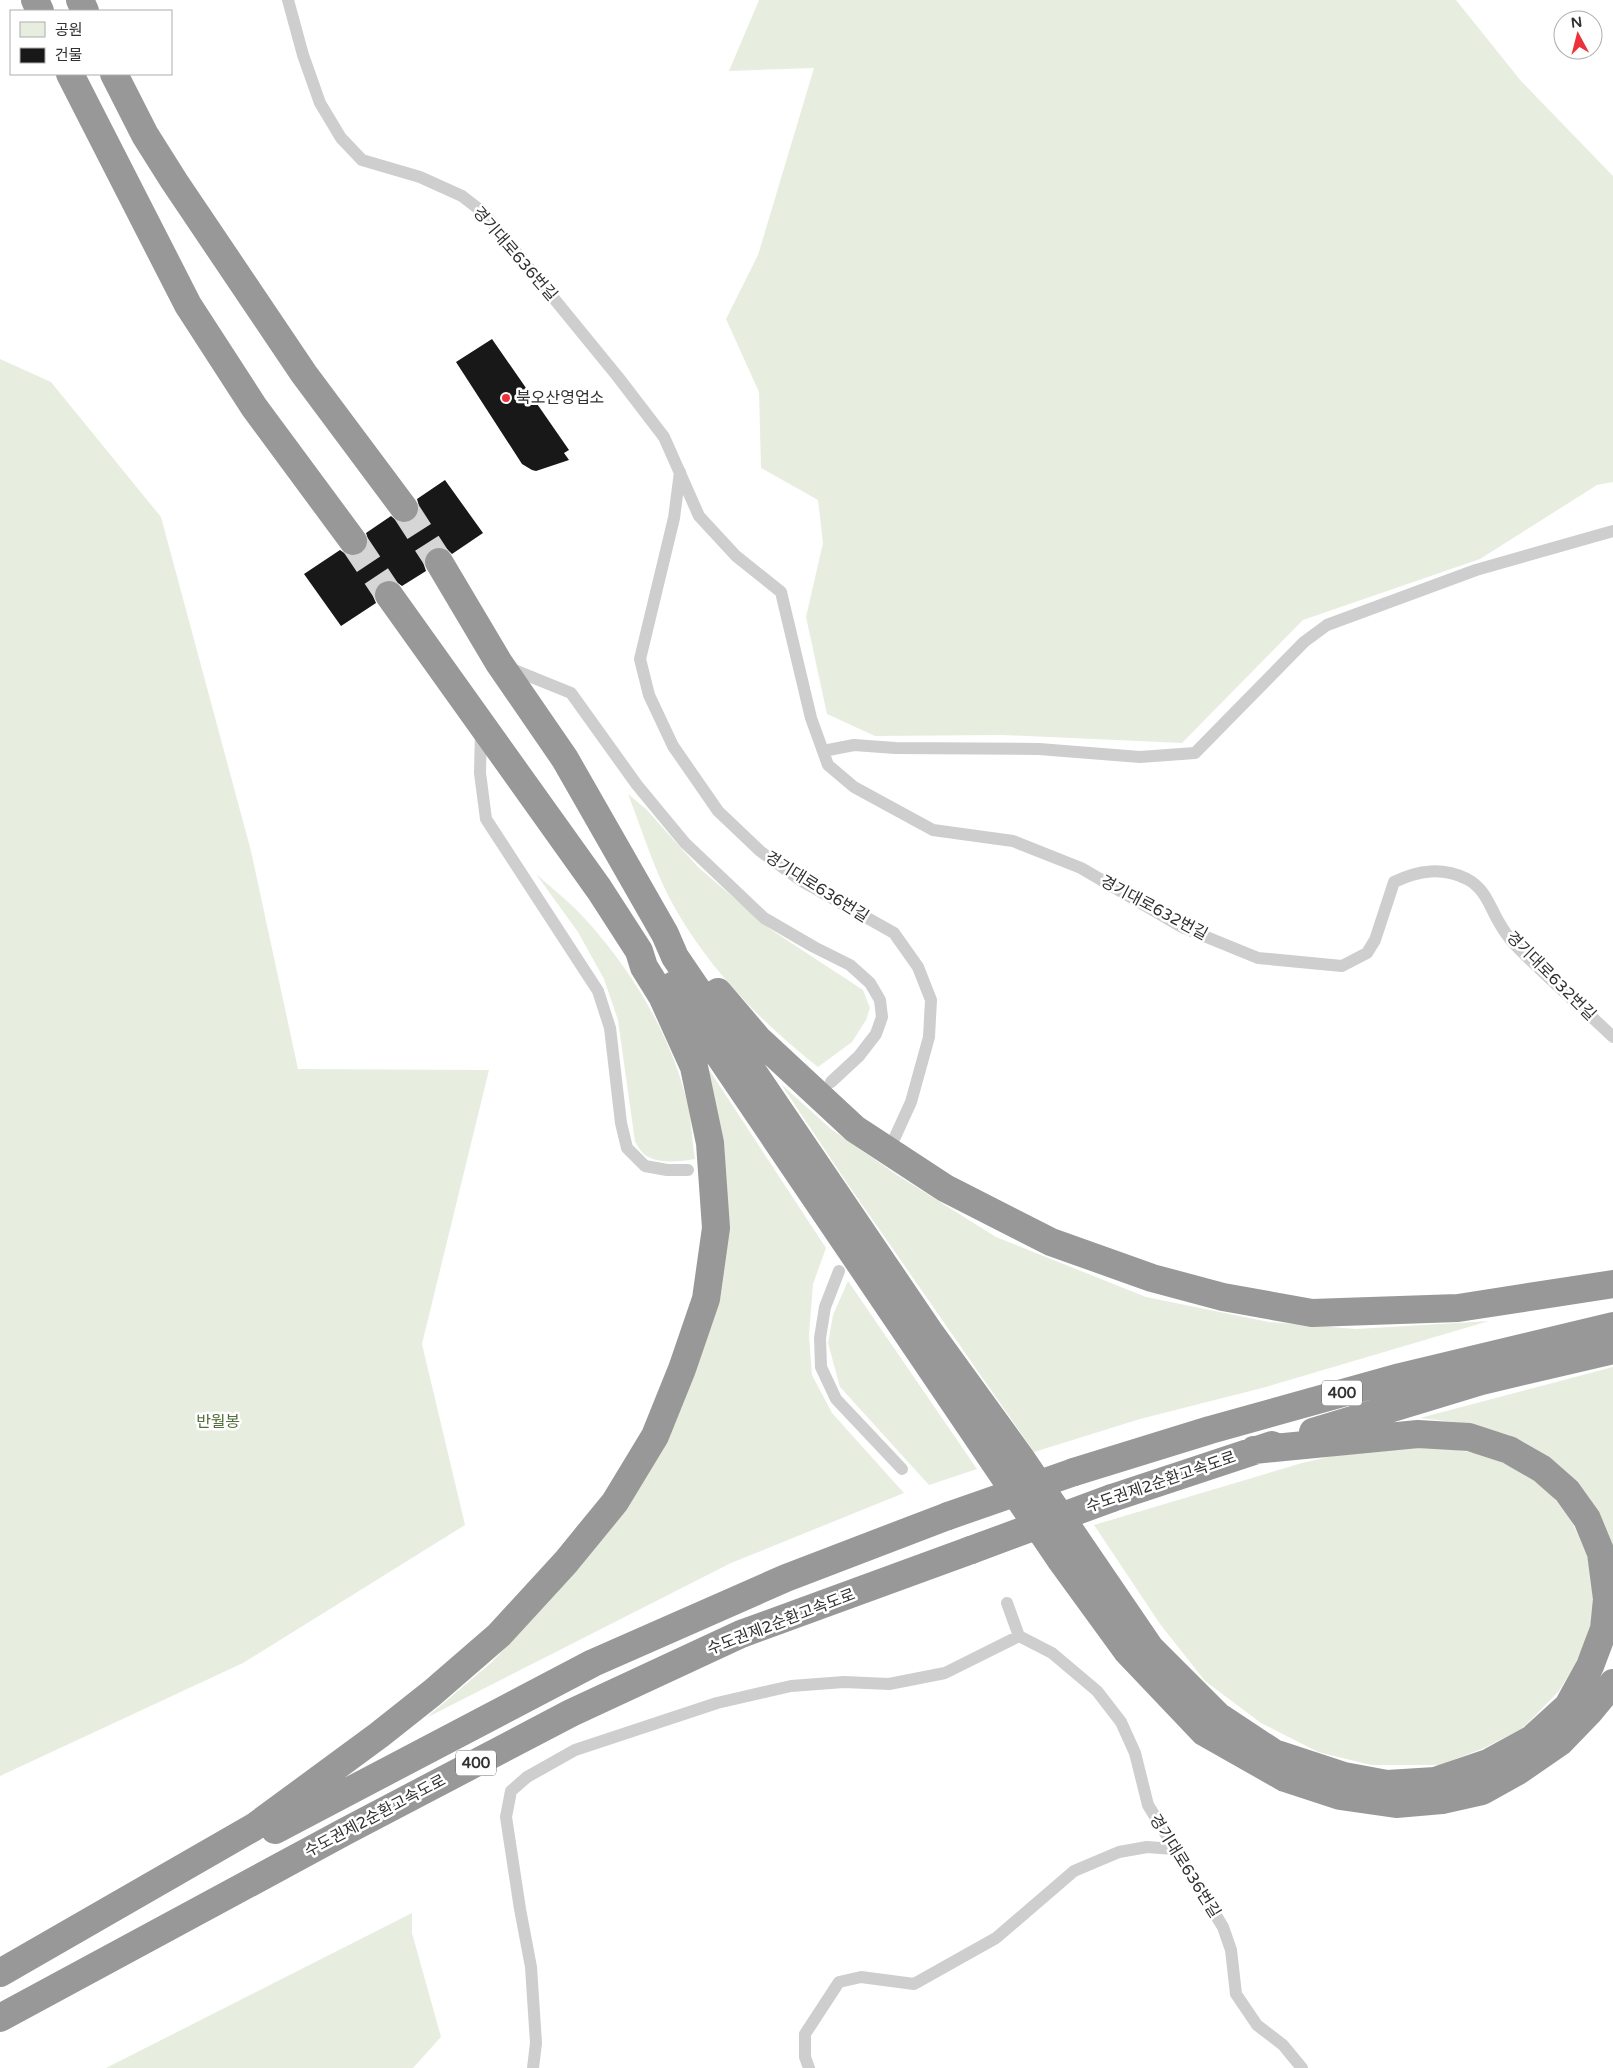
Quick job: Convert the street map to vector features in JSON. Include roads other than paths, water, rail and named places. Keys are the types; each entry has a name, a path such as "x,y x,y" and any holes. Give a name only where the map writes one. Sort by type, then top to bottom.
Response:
{"highway":[{"path":"71,75 188,305 254,407 353,541"},
{"path":"76,75 86,103"},
{"path":"115,75 145,135 174,181 304,374 404,508"},
{"path":"439,562 499,663 565,759 665,934 675,957 930,1334 1020,1456 1150,1648 1218,1716 1274,1753 1344,1776 1388,1784 1435,1781 1488,1763 1532,1739 1568,1706 1590,1666 1604,1629 1607,1600 1601,1554 1587,1519 1566,1491 1542,1469 1509,1450 1460,1436 1418,1434 1254,1450"},
{"path":"0,1973 254,1827 379,1735 499,1635 566,1562 615,1502 655,1436 682,1369 706,1299 716,1228 710,1143 694,1066 662,996 644,966 639,951 599,889 389,595"},
{"path":"665,934 683,949 758,1039 855,1129 945,1188 1051,1242 1152,1278 1223,1297 1312,1313 1458,1308 1613,1284"},
{"path":"639,951 654,961 779,1142 994,1464 1110,1628 1127,1651 1204,1732 1285,1778 1340,1796 1396,1804 1442,1800 1482,1791 1518,1771 1560,1742 1589,1712 1613,1683"},
{"name":"수도권제2순환고속도로","path":"0,1984 311,1809 593,1663 786,1578 948,1516 1074,1472 1210,1430 1400,1377 1613,1326"},
{"name":"수도권제2순환고속도로","path":"0,2018 571,1713 741,1634 1112,1498 1254,1450 1481,1381 1613,1350"}],"lane":[{"name":"경기대로636번길","path":"288,0 303,55 320,103 341,138 362,160 420,177 462,196 484,213 618,377 664,437 699,516 736,556 781,592 811,718 828,765 854,787"},
{"name":"경기대로636번길","path":"680,472 674,518 640,659 649,695 672,746 718,811 760,852 800,880 894,933 918,967 930,1000 929,1037 911,1102 894,1137"},
{"path":"823,751 854,745 895,748 1039,749 1140,757 1195,754 1304,642 1327,625 1476,570 1613,531"},
{"path":"499,663 571,693 637,785 685,843 764,918 850,965 870,983 880,1000 882,1017 876,1034 859,1056 831,1082"},
{"path":"481,722 480,773 486,819 598,991 610,1028 627,1148 645,1166 667,1170 688,1170"},
{"name":"경기대로632번길","path":"854,787 933,830 1013,841 1080,868 1182,927 1258,958 1342,966 1367,953 1376,940 1394,882 1410,875 1434,870 1449,872 1469,880 1488,899 1500,924 1520,950 1613,1037"},
{"path":"839,1271 825,1307 820,1338 821,1368 836,1399 902,1468"},
{"path":"532,2068 536,2043 531,1967 506,1817 511,1791 527,1777 575,1750 717,1703 791,1686 844,1682 889,1684 945,1673 1019,1636 1007,1603"},
{"name":"경기대로636번길","path":"1019,1636 1052,1653 1097,1690 1121,1722 1136,1753 1148,1806 1223,1927 1231,1950 1236,1994 1257,2025 1283,2046 1302,2068"},
{"path":"809,2068 805,2057 805,2034 839,1982 861,1977 914,1984 996,1938 1074,1871 1120,1852 1147,1847 1174,1849"}],"tunnel":[{"path":"404,508 439,562"},
{"path":"353,541 389,595"}],"place":[{"name":"북오산영업소","path":"506,398"}],"park label":[{"name":"반월봉","path":"218,1422"}]}
